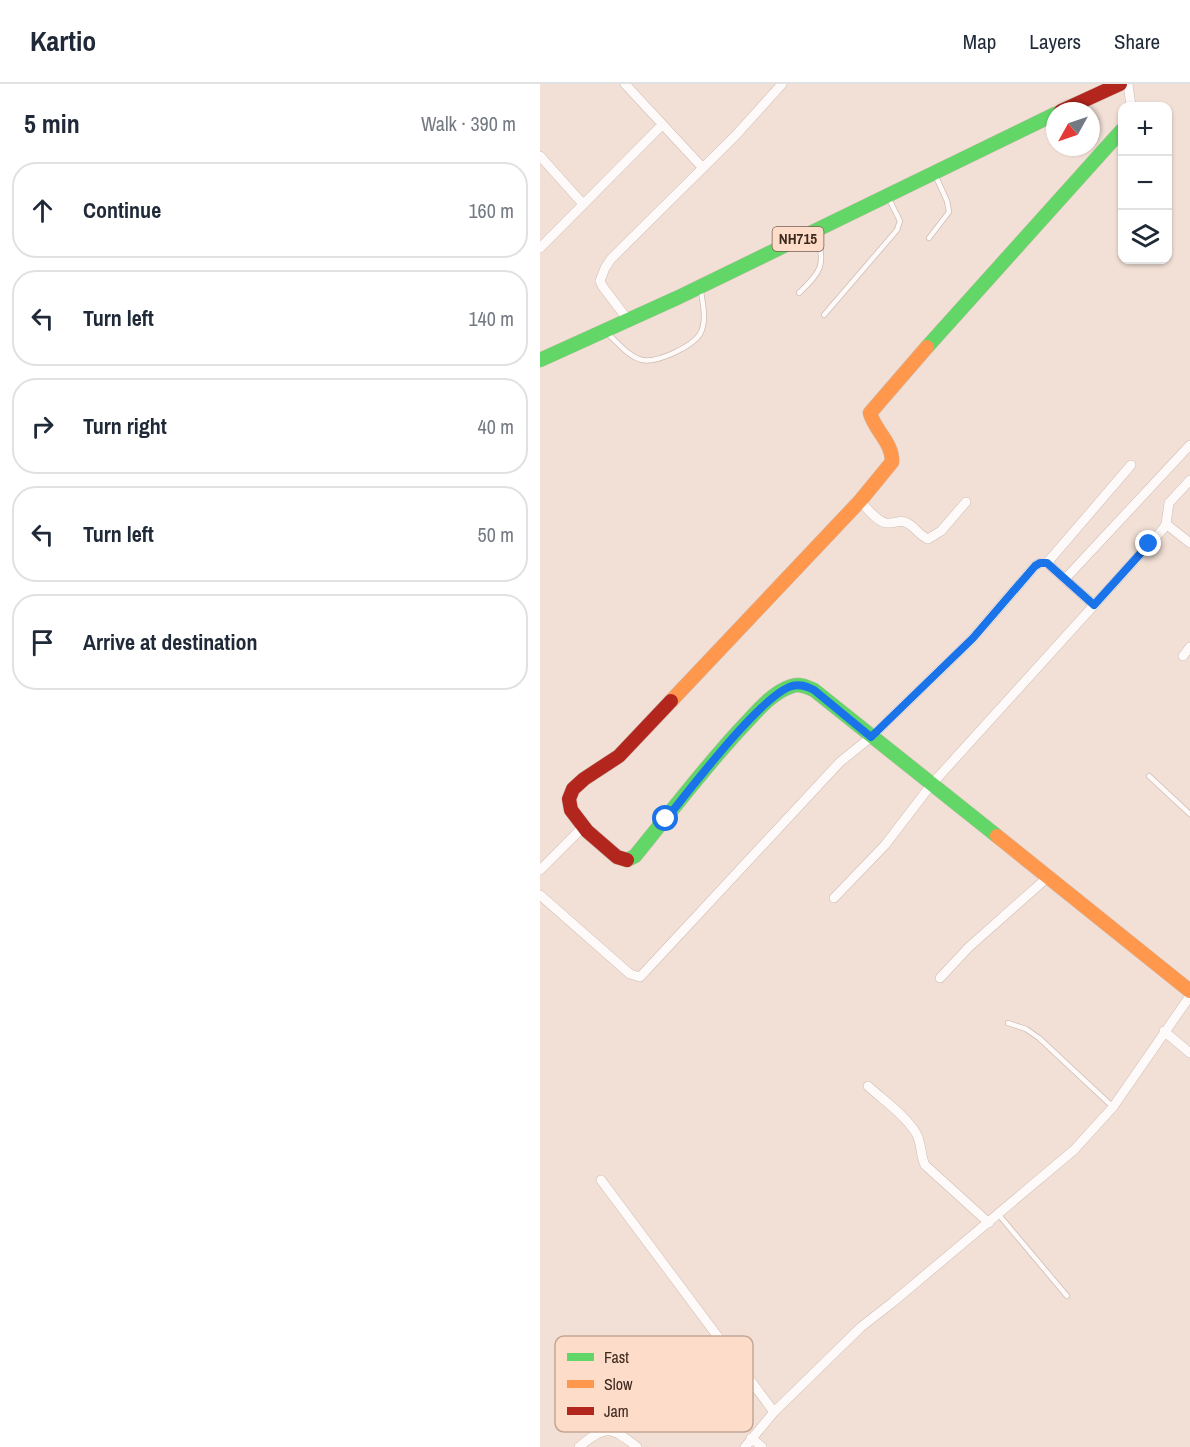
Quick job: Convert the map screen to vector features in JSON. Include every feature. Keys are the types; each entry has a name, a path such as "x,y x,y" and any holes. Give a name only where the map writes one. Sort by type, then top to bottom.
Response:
{"main road":[{"path":"1081,102 1120,84"},
{"name":"NH715","path":"540,360 888,197 1046,118"},
{"path":"1118,134 874,407 870,413 871,419 893,456 892,462 860,501 619,756 608,766 584,778 575,786 567,802 583,827 617,857 629,860 635,856 752,717 781,692 792,686 805,686 814,690 1190,991"}],"street":[{"path":"625,84 702,167"},
{"path":"628,320 600,281 605,267 736,135 782,84"},
{"path":"1128,84 1130,102"},
{"path":"540,248 662,125"},
{"path":"540,156 583,204"},
{"path":"1065,579 1190,445"},
{"path":"1047,563 1131,465"},
{"path":"834,898 885,844 931,785 1166,524 1169,503 1190,480"},
{"path":"860,501 883,522 902,520 919,535 928,539 941,531 966,502"},
{"path":"1166,524 1190,543"},
{"path":"540,895 630,974 640,977 840,762 871,737 973,638 1035,566 1047,563 1094,605"},
{"path":"1183,656 1190,647"},
{"path":"540,870 583,827"},
{"path":"940,978 977,940 1048,877"},
{"path":"745,1447 774,1412 861,1327 999,1215 1074,1150 1113,1107 1190,996"},
{"path":"1164,1031 1190,1053"},
{"path":"868,1086 917,1134 925,1165 989,1222"},
{"path":"601,1180 717,1336"},
{"path":"753,1384 774,1412"},
{"path":"579,1447 601,1432"},
{"path":"616,1432 637,1447"},
{"path":"751,1438 762,1447"}],"lane":[{"path":"929,238 949,212 947,201 934,173"},
{"path":"824,315 897,230 899,216 888,197"},
{"path":"799,293 813,280 820,267 821,253 816,231"},
{"path":"605,330 641,360 667,355 690,344 700,333 704,311 700,286"},
{"path":"1149,776 1190,814"},
{"path":"1008,1023 1026,1029 1039,1038 1113,1107"},
{"path":"999,1215 1067,1296"}],"traffic: fast":[{"path":"540,360 679,297 1046,118"},
{"path":"927,347 1118,134"},
{"path":"627,860 635,856 716,756 761,707 778,692 797,685 814,690 997,836"}],"traffic: slow":[{"path":"671,701 860,501 892,462 890,449 870,413 927,347"},
{"path":"997,836 1190,991"}],"traffic: jam":[{"path":"1081,102 1120,84"},
{"path":"627,860 617,857 587,831 571,810 569,799 573,789 619,756 671,701"}],"route":[{"path":"666,819 752,717 781,692 792,686 805,686 814,690 871,737 973,638 1035,566 1043,562 1047,563 1094,605 1149,544"}]}
